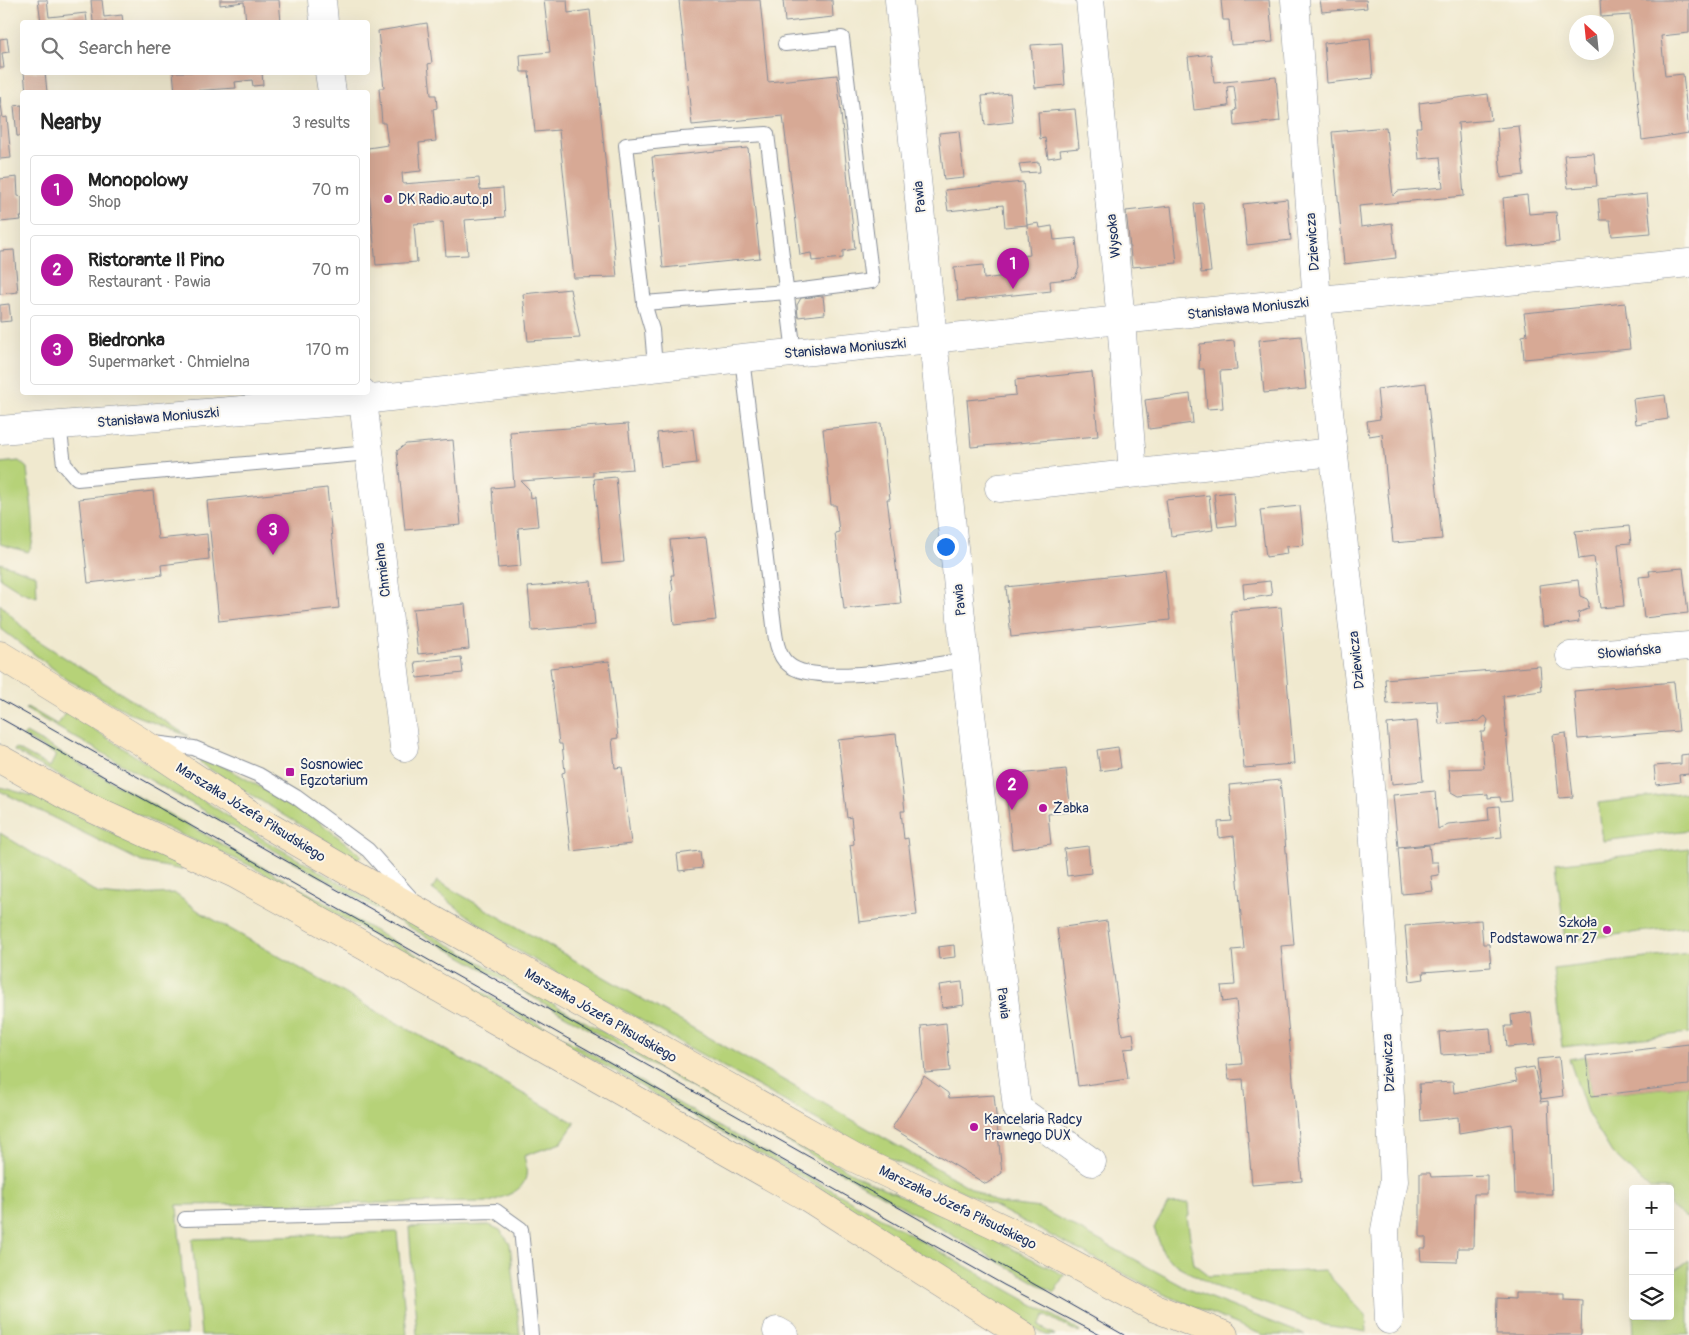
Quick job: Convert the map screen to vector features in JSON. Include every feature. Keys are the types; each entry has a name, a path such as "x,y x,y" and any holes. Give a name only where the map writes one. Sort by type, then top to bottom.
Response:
{"main road":[{"name":"Marszałka Józefa Piłsudskiego","path":"0,655 140,741 256,818 854,1158 1034,1243 1155,1308 1224,1335"},
{"path":"0,759 12,772 235,874 388,959 807,1197 1022,1335"}],"street":[{"path":"322,0 324,20"},
{"name":"Pawia","path":"899,0 965,660 1018,1108 1092,1162"},
{"name":"Wysoka","path":"1090,0 1121,321 1133,473"},
{"name":"Dziewicza","path":"1295,0 1317,302 1369,773 1385,994 1394,1180 1385,1230 1389,1320"},
{"path":"330,75 332,90"},
{"name":"Stanisława Moniuszki","path":"0,430 933,340 1689,263"},
{"name":"Chmielna","path":"362,396 404,747"},
{"path":"999,488 1333,452"},
{"name":"Słowiańska","path":"1570,656 1689,646"}],"lane":[{"path":"644,303 787,292 872,280 842,38 785,44"},
{"path":"655,367 652,330 644,303 626,145 682,139 767,134 794,352"},
{"path":"742,358 772,610 778,648 788,665 808,673 837,676 965,660"},
{"path":"59,425 64,464 77,478 369,453"},
{"path":"140,741 194,748 258,776 296,797 368,850 428,916"},
{"path":"185,1219 496,1211 522,1229 531,1335"}],"green space":[{"path":"19,461 27,468 32,512 33,537 28,552 0,544 0,463"},
{"path":"0,563 36,575 37,597 22,592 0,578"},
{"path":"0,604 31,636 188,736 134,715 68,680 0,628"},
{"path":"27,707 58,725 66,711 266,841 859,1177 963,1224 1064,1275 1054,1293 25,709"},
{"path":"26,733 1080,1331 1079,1333 1045,1315 1039,1326 1055,1335 1046,1335 1031,1327 812,1183 249,865 102,799 14,751 15,748 50,767 56,755 23,736"},
{"path":"202,757 229,769 317,820 362,856 357,860 203,765 200,762"},
{"path":"0,787 40,798 180,865 182,870 142,862 0,791"},
{"path":"1689,792 1689,830 1603,841 1598,803"},
{"path":"0,833 99,894 119,896 174,893 200,912 575,1123 561,1143 524,1156 526,1175 524,1182 515,1191 490,1202 177,1205 187,1335 0,1335"},
{"path":"1689,848 1689,926 1565,941 1556,864"},
{"path":"437,881 997,1203 1040,1208 1190,1290 1305,1335 1263,1335 1161,1293 994,1206 867,1148 506,944 432,889"},
{"path":"1689,953 1689,1033 1562,1047 1553,969"},
{"path":"1586,1056 1591,1096 1689,1085 1689,1220 1674,1209 1674,1185 1646,1185 1612,1153 1587,1112 1569,1059"},
{"path":"1188,1203 1189,1216 1187,1217 1194,1264 1209,1276 1324,1270 1366,1316 1367,1332 1325,1325 1217,1287 1178,1266 1164,1255 1154,1228 1168,1204"},
{"path":"489,1225 500,1230 510,1244 520,1335 417,1335 409,1227"},
{"path":"397,1232 407,1335 201,1335 192,1239"},
{"path":"1689,1260 1689,1335 1634,1335 1633,1320 1674,1320 1674,1271"}],"building":[{"path":"38,0 47,0 49,17 86,13 87,20 41,20"},
{"path":"91,0 102,0 104,17 122,15 123,20 93,20"},
{"path":"220,0 279,0 281,20 246,20 244,2 220,5"},
{"path":"544,0 567,0 568,13 590,10 617,277 574,278 559,130 535,132 529,72 521,72 520,55 550,52"},
{"path":"679,0 760,0 768,82 837,75 855,249 843,251 843,258 812,261 811,253 800,255 783,116 692,125"},
{"path":"783,0 832,0 833,17 785,22"},
{"path":"1221,0 1269,0 1273,42 1231,45 1229,20 1223,20"},
{"path":"1320,0 1366,0 1367,8 1322,12"},
{"path":"1600,0 1689,0 1689,33 1661,36 1665,76 1683,74 1689,133 1642,140 1630,15 1601,15"},
{"path":"427,23 432,63 428,64 431,95 436,95 437,108 433,109 436,141 419,143 421,171 402,173 403,184 479,178 480,190 503,188 505,217 465,220 468,255 446,256 443,222 414,224 417,262 376,265 370,202 370,148 388,145 385,123 382,123 379,88 384,88 378,31"},
{"path":"7,38 9,52 2,53 4,68 0,68 0,39"},
{"path":"1370,38 1373,78 1327,83 1324,43"},
{"path":"1062,43 1065,85 1035,88 1031,45"},
{"path":"1211,54 1214,83 1276,77 1280,121 1235,126 1234,111 1237,110 1234,86 1227,87 1229,106 1194,110 1188,57"},
{"path":"24,75 45,75 47,90 26,90"},
{"path":"173,75 262,75 263,85 253,86 252,80 235,82 236,88 175,90"},
{"path":"1010,93 1013,122 985,125 982,96"},
{"path":"1488,94 1491,120 1458,123 1464,196 1359,206 1361,227 1392,223 1396,258 1344,264 1332,132 1386,127 1393,196 1398,191 1443,187 1440,157 1419,159 1416,127 1421,127 1419,103"},
{"path":"0,97 3,118 7,117 11,158 0,159"},
{"path":"20,105 20,136 17,136 14,106"},
{"path":"1075,109 1079,148 1060,150 1061,156 1048,158 1045,138 1040,139 1038,112"},
{"path":"1519,126 1524,175 1501,178 1497,128"},
{"path":"959,131 964,178 944,180 939,133"},
{"path":"748,148 760,258 663,268 652,157"},
{"path":"1594,153 1597,186 1568,188 1564,155"},
{"path":"1039,162 1040,172 1021,173 1019,164"},
{"path":"17,177 18,196 20,196 20,220 0,222 0,179"},
{"path":"1023,182 1027,225 1005,227 1003,205 948,211 945,190"},
{"path":"1647,194 1651,233 1612,236 1610,220 1600,220 1598,199"},
{"path":"1527,195 1529,214 1556,212 1559,242 1507,247 1503,198"},
{"path":"1287,199 1291,240 1247,245 1243,204"},
{"path":"1203,203 1211,272 1201,273 1194,204"},
{"path":"1171,206 1177,263 1132,267 1126,211"},
{"path":"1039,223 1040,228 1052,226 1054,240 1076,238 1079,268 1075,277 1050,281 1051,291 958,301 954,268 983,265 984,279 1013,275 1011,257 1030,255 1027,225"},
{"path":"14,250 18,292 0,294 0,251"},
{"path":"570,289 580,338 528,341 523,294"},
{"path":"823,296 825,314 798,317 797,305 801,298"},
{"path":"1625,303 1630,349 1524,359 1522,336 1527,335 1524,313"},
{"path":"9,304 11,321 0,322 0,305"},
{"path":"1301,336 1306,389 1264,393 1259,340"},
{"path":"1234,341 1237,370 1220,371 1223,408 1207,409 1204,369 1199,369 1200,344"},
{"path":"1092,372 1098,436 971,447 967,400 1016,395 1015,380"},
{"path":"1426,383 1442,539 1393,543 1382,434 1369,436 1367,421 1380,419 1377,389"},
{"path":"1190,394 1193,423 1149,429 1145,400"},
{"path":"1665,395 1668,419 1636,424 1633,399"},
{"path":"881,423 890,499 887,499 901,603 844,609 835,533 839,532 836,505 831,505 823,429"},
{"path":"628,424 633,469 593,472 593,476 521,481 529,489 530,498 535,497 538,526 518,528 521,566 498,568 492,488 514,486 510,432"},
{"path":"693,429 697,463 661,467 657,433"},
{"path":"453,440 461,525 405,530 397,451 406,444"},
{"path":"616,477 624,562 602,564 594,479"},
{"path":"327,488 339,608 219,621 207,501"},
{"path":"153,491 158,539 207,534 209,559 161,565 162,575 88,583 79,499"},
{"path":"1233,492 1236,525 1218,527 1214,494"},
{"path":"1209,495 1213,530 1171,536 1166,500"},
{"path":"1300,506 1304,545 1286,547 1287,554 1266,557 1260,510"},
{"path":"1629,526 1631,543 1618,544 1624,606 1600,608 1594,557 1579,559 1575,531"},
{"path":"706,537 716,620 674,625 671,575 674,575 670,540"},
{"path":"1683,568 1688,613 1644,618 1639,577 1650,576 1649,571"},
{"path":"1165,570 1170,620 1011,637 1006,587"},
{"path":"1578,580 1580,596 1587,599 1589,603 1588,609 1578,613 1579,622 1543,627 1539,585"},
{"path":"591,581 595,625 532,631 528,587"},
{"path":"1270,581 1272,595 1244,599 1243,584"},
{"path":"465,604 469,649 418,654 413,609"},
{"path":"1281,607 1294,764 1244,768 1231,611"},
{"path":"461,657 463,673 417,678 415,662"},
{"path":"609,661 618,738 612,739 615,768 622,767 631,844 571,851 562,773 565,772 562,744 559,744 550,668"},
{"path":"1540,666 1542,691 1503,696 1512,801 1501,802 1500,797 1488,798 1488,794 1458,796 1451,792 1449,769 1484,768 1481,732 1485,732 1488,720 1485,716 1479,721 1439,724 1437,701 1387,704 1385,679"},
{"path":"1674,682 1679,731 1578,739 1574,691"},
{"path":"1417,721 1423,781 1392,784 1387,724"},
{"path":"1566,733 1573,797 1559,798 1553,735"},
{"path":"896,734 905,811 901,811 904,839 908,838 917,915 859,922 850,845 854,844 851,817 847,818 838,740"},
{"path":"1118,747 1121,768 1100,771 1097,750"},
{"path":"1689,754 1689,774 1679,775 1680,782 1656,785 1654,766 1681,764 1681,755"},
{"path":"1066,769 1071,812 1048,814 1051,844 1012,849 1006,789 1010,788 1009,775"},
{"path":"1280,780 1294,945 1281,946 1302,1181 1252,1185 1243,1079 1229,1080 1227,1065 1242,1064 1236,1000 1223,1002 1221,986 1235,985 1232,950 1244,949 1234,836 1219,838 1218,822 1232,821 1229,785"},
{"path":"1435,791 1438,829 1448,824 1489,820 1488,807 1499,806 1502,837 1398,847 1393,795"},
{"path":"1429,845 1431,862 1438,862 1439,875 1431,876 1433,891 1402,894 1398,848"},
{"path":"1088,846 1091,873 1067,876 1064,849"},
{"path":"700,851 702,868 679,871 677,854"},
{"path":"1481,920 1483,944 1489,944 1491,967 1423,972 1424,979 1410,981 1405,926"},
{"path":"1107,921 1122,1035 1133,1033 1135,1048 1124,1049 1128,1079 1078,1086 1057,928"},
{"path":"954,945 955,957 939,959 938,947"},
{"path":"962,982 964,1005 942,1008 939,985"},
{"path":"1531,1012 1535,1045 1507,1047 1505,1026 1512,1026 1511,1015"},
{"path":"946,1023 950,1071 925,1073 921,1026"},
{"path":"1490,1028 1492,1052 1441,1055 1439,1032"},
{"path":"1689,1044 1689,1085 1591,1096 1586,1056"},
{"path":"1559,1057 1563,1096 1541,1099 1537,1059"},
{"path":"1534,1067 1540,1102 1548,1101 1552,1194 1515,1194 1512,1124 1459,1133 1458,1117 1421,1121 1419,1084 1453,1082 1454,1093 1517,1081 1514,1070"},
{"path":"924,1076 948,1093 949,1098 994,1095 1002,1173 986,1184 892,1128"},
{"path":"1420,1173 1430,1173 1431,1177 1487,1175 1487,1194 1474,1194 1473,1248 1458,1248 1457,1262 1421,1261 1420,1248 1426,1248 1426,1237 1420,1237"},
{"path":"1515,1293 1564,1293 1564,1299 1582,1300 1581,1335 1496,1335 1497,1298 1515,1299"}],"tram line":[{"path":"0,699 1124,1335"},
{"path":"0,718 1004,1285 1100,1335"}],"place":[{"name":"DK Radio.auto.pl","path":"388,199"},
{"name":"Monopolowy","path":"1013,289"},
{"name":"Biedronka","path":"273,555"},
{"name":"Sosnowiec Egzotarium","path":"290,772"},
{"name":"Żabka","path":"1043,808"},
{"name":"Ristorante Il Pino","path":"1012,810"},
{"name":"Szkoła Podstawowa nr 27","path":"1607,930"},
{"name":"Kancelaria Radcy Prawnego DUX","path":"974,1127"}]}
